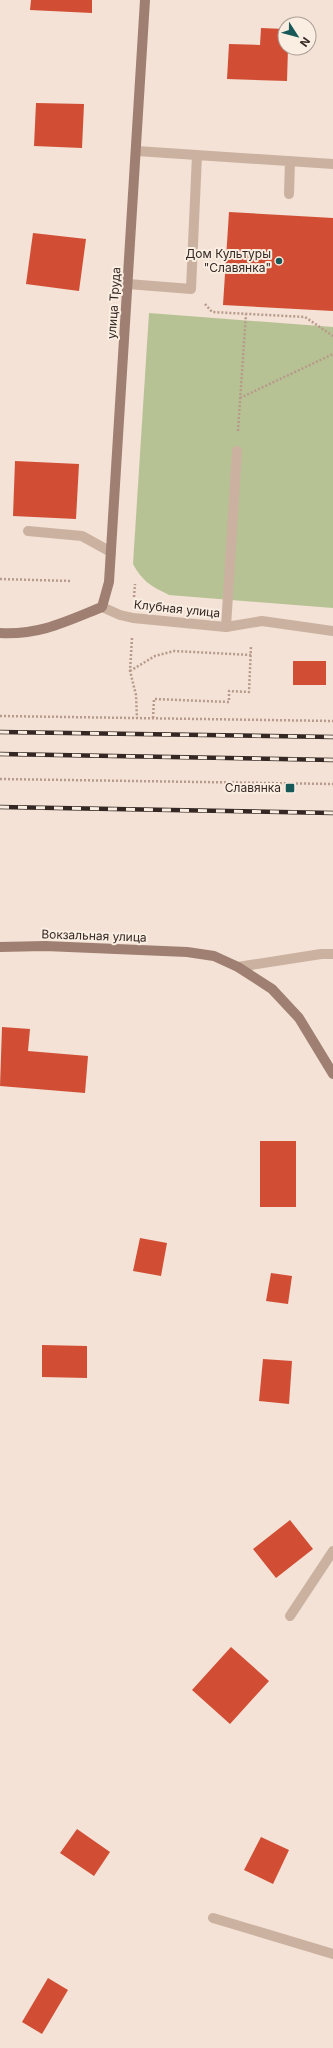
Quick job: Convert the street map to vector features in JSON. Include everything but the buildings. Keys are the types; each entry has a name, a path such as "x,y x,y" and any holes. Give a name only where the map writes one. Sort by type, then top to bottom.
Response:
{"street":[{"name":"улица Труда","path":"102,607 109,582 146,0"},
{"path":"137,151 333,164"},
{"path":"128,284 191,289 198,155"},
{"path":"289,194 290,161"},
{"path":"226,627 237,451"},
{"path":"28,531 82,536 111,552"},
{"path":"0,633 19,634 52,628 102,607"},
{"name":"Клубная улица","path":"102,607 120,615 133,618 226,627 262,621 333,631"},
{"name":"Вокзальная улица","path":"0,946 45,946 187,952 214,956 238,967 272,989 299,1018 333,1074"},
{"path":"238,967 321,954 333,954"},
{"path":"290,1616 333,1551"},
{"path":"213,1918 333,1954"}],"path":[{"path":"191,289 212,312 304,317 333,336"},
{"path":"237,451 246,314"},
{"path":"240,398 333,354"},
{"path":"0,579 71,581"},
{"path":"153,718 154,699 229,702 229,691 249,692 251,646"},
{"path":"130,671 155,656 174,651 251,655"},
{"path":"136,695 137,718"},
{"path":"0,716 333,721"},
{"path":"0,779 333,784"}],"green space":[{"path":"149,313 333,327 333,608 169,595 148,583 140,575 133,564"}],"railway":[{"path":"0,732 333,737"},
{"path":"0,754 333,760"},
{"path":"0,807 333,813"}],"place":[{"name":"Дом Культуры \"Славянка\"","path":"279,261"},
{"name":"Славянка","path":"290,788"}]}
